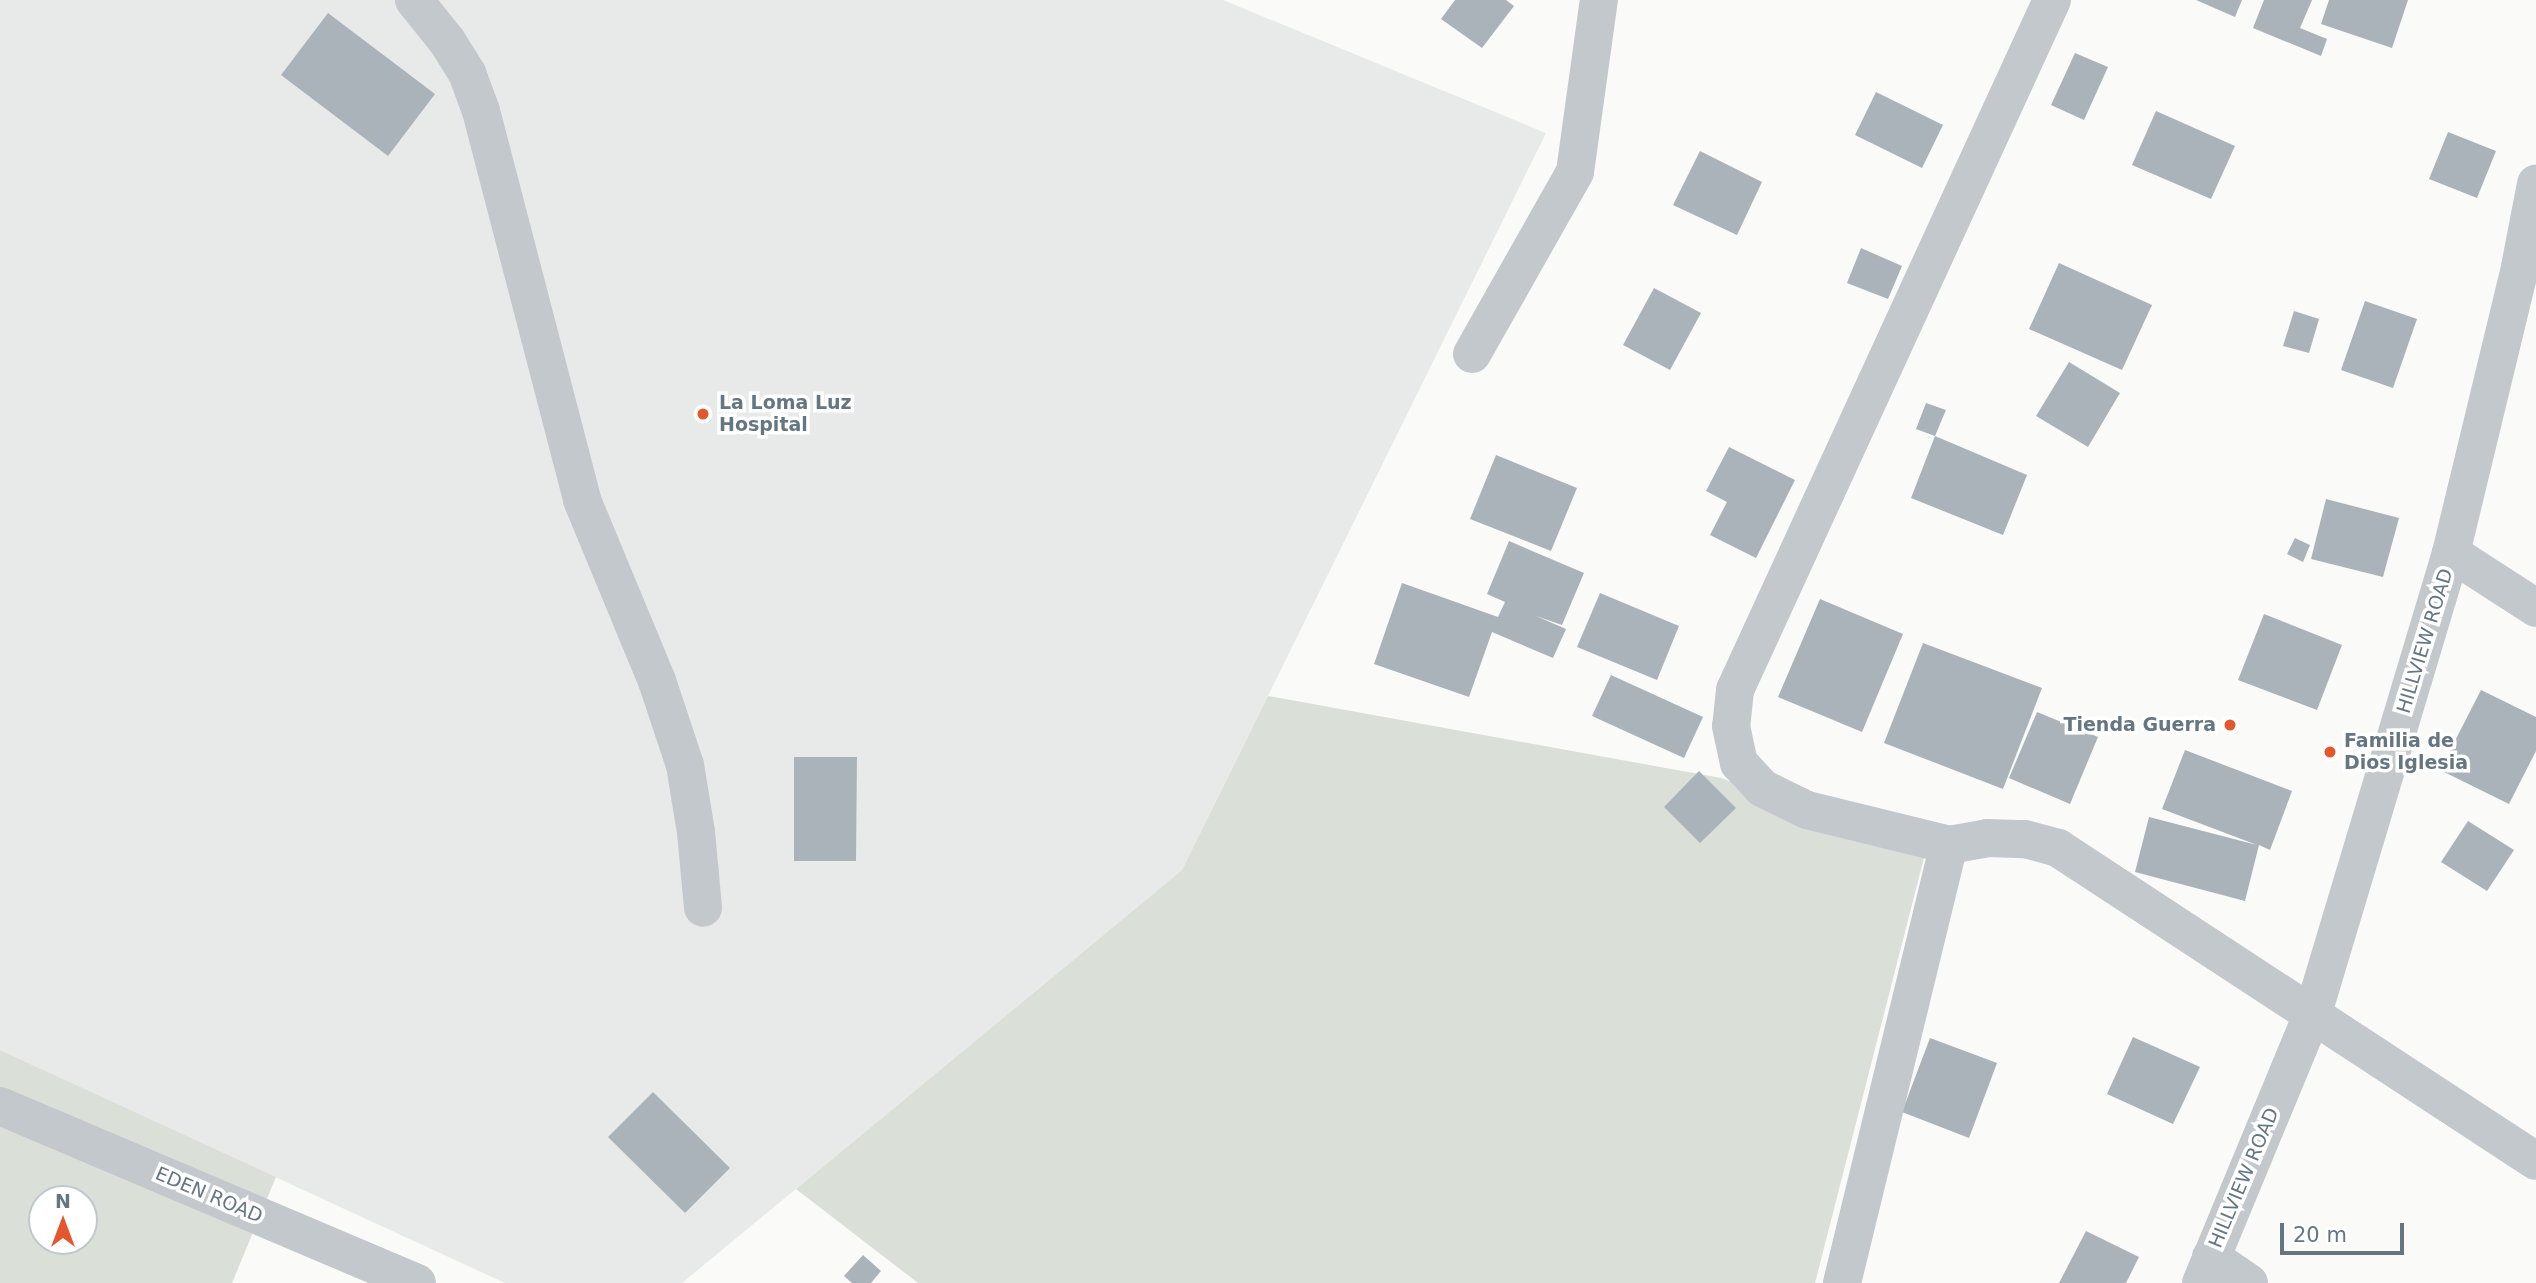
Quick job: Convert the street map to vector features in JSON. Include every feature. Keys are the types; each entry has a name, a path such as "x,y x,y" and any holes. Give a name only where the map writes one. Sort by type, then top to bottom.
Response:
{"street":[{"path":"414,0 460,62 481,111 582,500 657,681 685,765 696,832 703,908"},
{"path":"1472,354 1574,172 1600,0"},
{"path":"2052,0 1735,690 1731,726 1739,762 1762,788 1807,810 1949,845 1987,838 2025,839 2058,848 2536,1161"},
{"name":"HILLVIEW ROAD","path":"2206,1270 2313,1013 2451,554 2514,293 2536,184"},
{"path":"2451,554 2536,608"},
{"path":"1842,1283 1949,845"},
{"name":"EDEN ROAD","path":"0,1107 417,1283"},
{"path":"2206,1270 2249,1283"}],"shaded area":[{"name":"La Loma Luz Hospital","path":"0,0 1223,0 1546,133 1182,870 682,1283 505,1283 0,1050"},
{"path":"1268,696 1721,778 1926,850 1815,1283 918,1283 796,1189 1182,870"},
{"path":"0,1050 276,1177 232,1283 0,1283"}],"building":[{"path":"1455,0 1506,0 1514,6 1482,48 1441,19"},
{"path":"2196,0 2242,0 2235,17"},
{"path":"2264,0 2312,0 2300,28 2327,39 2321,56 2253,28"},
{"path":"2329,0 2408,0 2392,48 2321,24"},
{"path":"328,13 435,94 388,156 281,75"},
{"path":"2075,53 2108,67 2084,120 2051,105"},
{"path":"1876,92 1943,125 1922,168 1855,135"},
{"path":"2156,111 2235,146 2211,199 2132,165"},
{"path":"2448,132 2496,151 2477,198 2429,179"},
{"path":"1700,151 1762,182 1737,235 1673,205"},
{"path":"1861,248 1902,266 1888,299 1847,283"},
{"path":"2059,263 2152,305 2122,370 2029,329"},
{"path":"1654,288 1701,313 1670,370 1623,345"},
{"path":"2365,301 2417,319 2393,388 2341,370"},
{"path":"2294,311 2319,319 2309,353 2283,346"},
{"path":"2069,362 2120,393 2088,447 2036,416"},
{"path":"1926,403 1946,410 1935,436 1916,429"},
{"path":"1935,436 2027,475 2003,535 1911,498"},
{"path":"1729,447 1795,480 1756,558 1710,535 1727,502 1706,491"},
{"path":"1496,455 1577,488 1551,551 1470,519"},
{"path":"2326,499 2399,518 2383,577 2311,559"},
{"path":"2295,538 2310,545 2303,562 2287,554"},
{"path":"1509,541 1584,573 1562,625 1536,616 1566,629 1553,658 1492,632 1469,697 1374,664 1402,583 1498,617 1505,602 1487,594"},
{"path":"1600,593 1679,626 1657,680 1577,647"},
{"path":"1820,599 1903,634 1862,732 1778,697"},
{"path":"2264,614 2342,645 2317,710 2238,680"},
{"path":"1923,643 2042,688 2003,789 1884,743"},
{"path":"1611,675 1703,717 1684,758 1592,716"},
{"path":"2481,690 2536,717 2536,751 2509,804 2440,770"},
{"path":"2037,712 2098,737 2070,804 2009,778"},
{"path":"2185,750 2292,791 2270,850 2259,845 2245,901 2135,872 2149,817 2257,845 2162,809"},
{"path":"794,757 857,757 856,861 794,861"},
{"path":"1699,771 1736,808 1700,843 1664,807"},
{"path":"2468,821 2514,850 2487,891 2441,862"},
{"path":"2133,1037 2200,1067 2173,1124 2107,1094"},
{"path":"1930,1038 1997,1063 1969,1138 1902,1112"},
{"path":"653,1092 730,1168 685,1213 608,1137"},
{"path":"2086,1231 2139,1257 2126,1283 2059,1283"},
{"path":"863,1255 881,1271 871,1283 852,1283 844,1276"}],"place":[{"name":"La Loma Luz Hospital","path":"703,414"},
{"name":"Tienda Guerra","path":"2230,725"},
{"name":"Familia de Dios Iglesia","path":"2330,752"}]}
